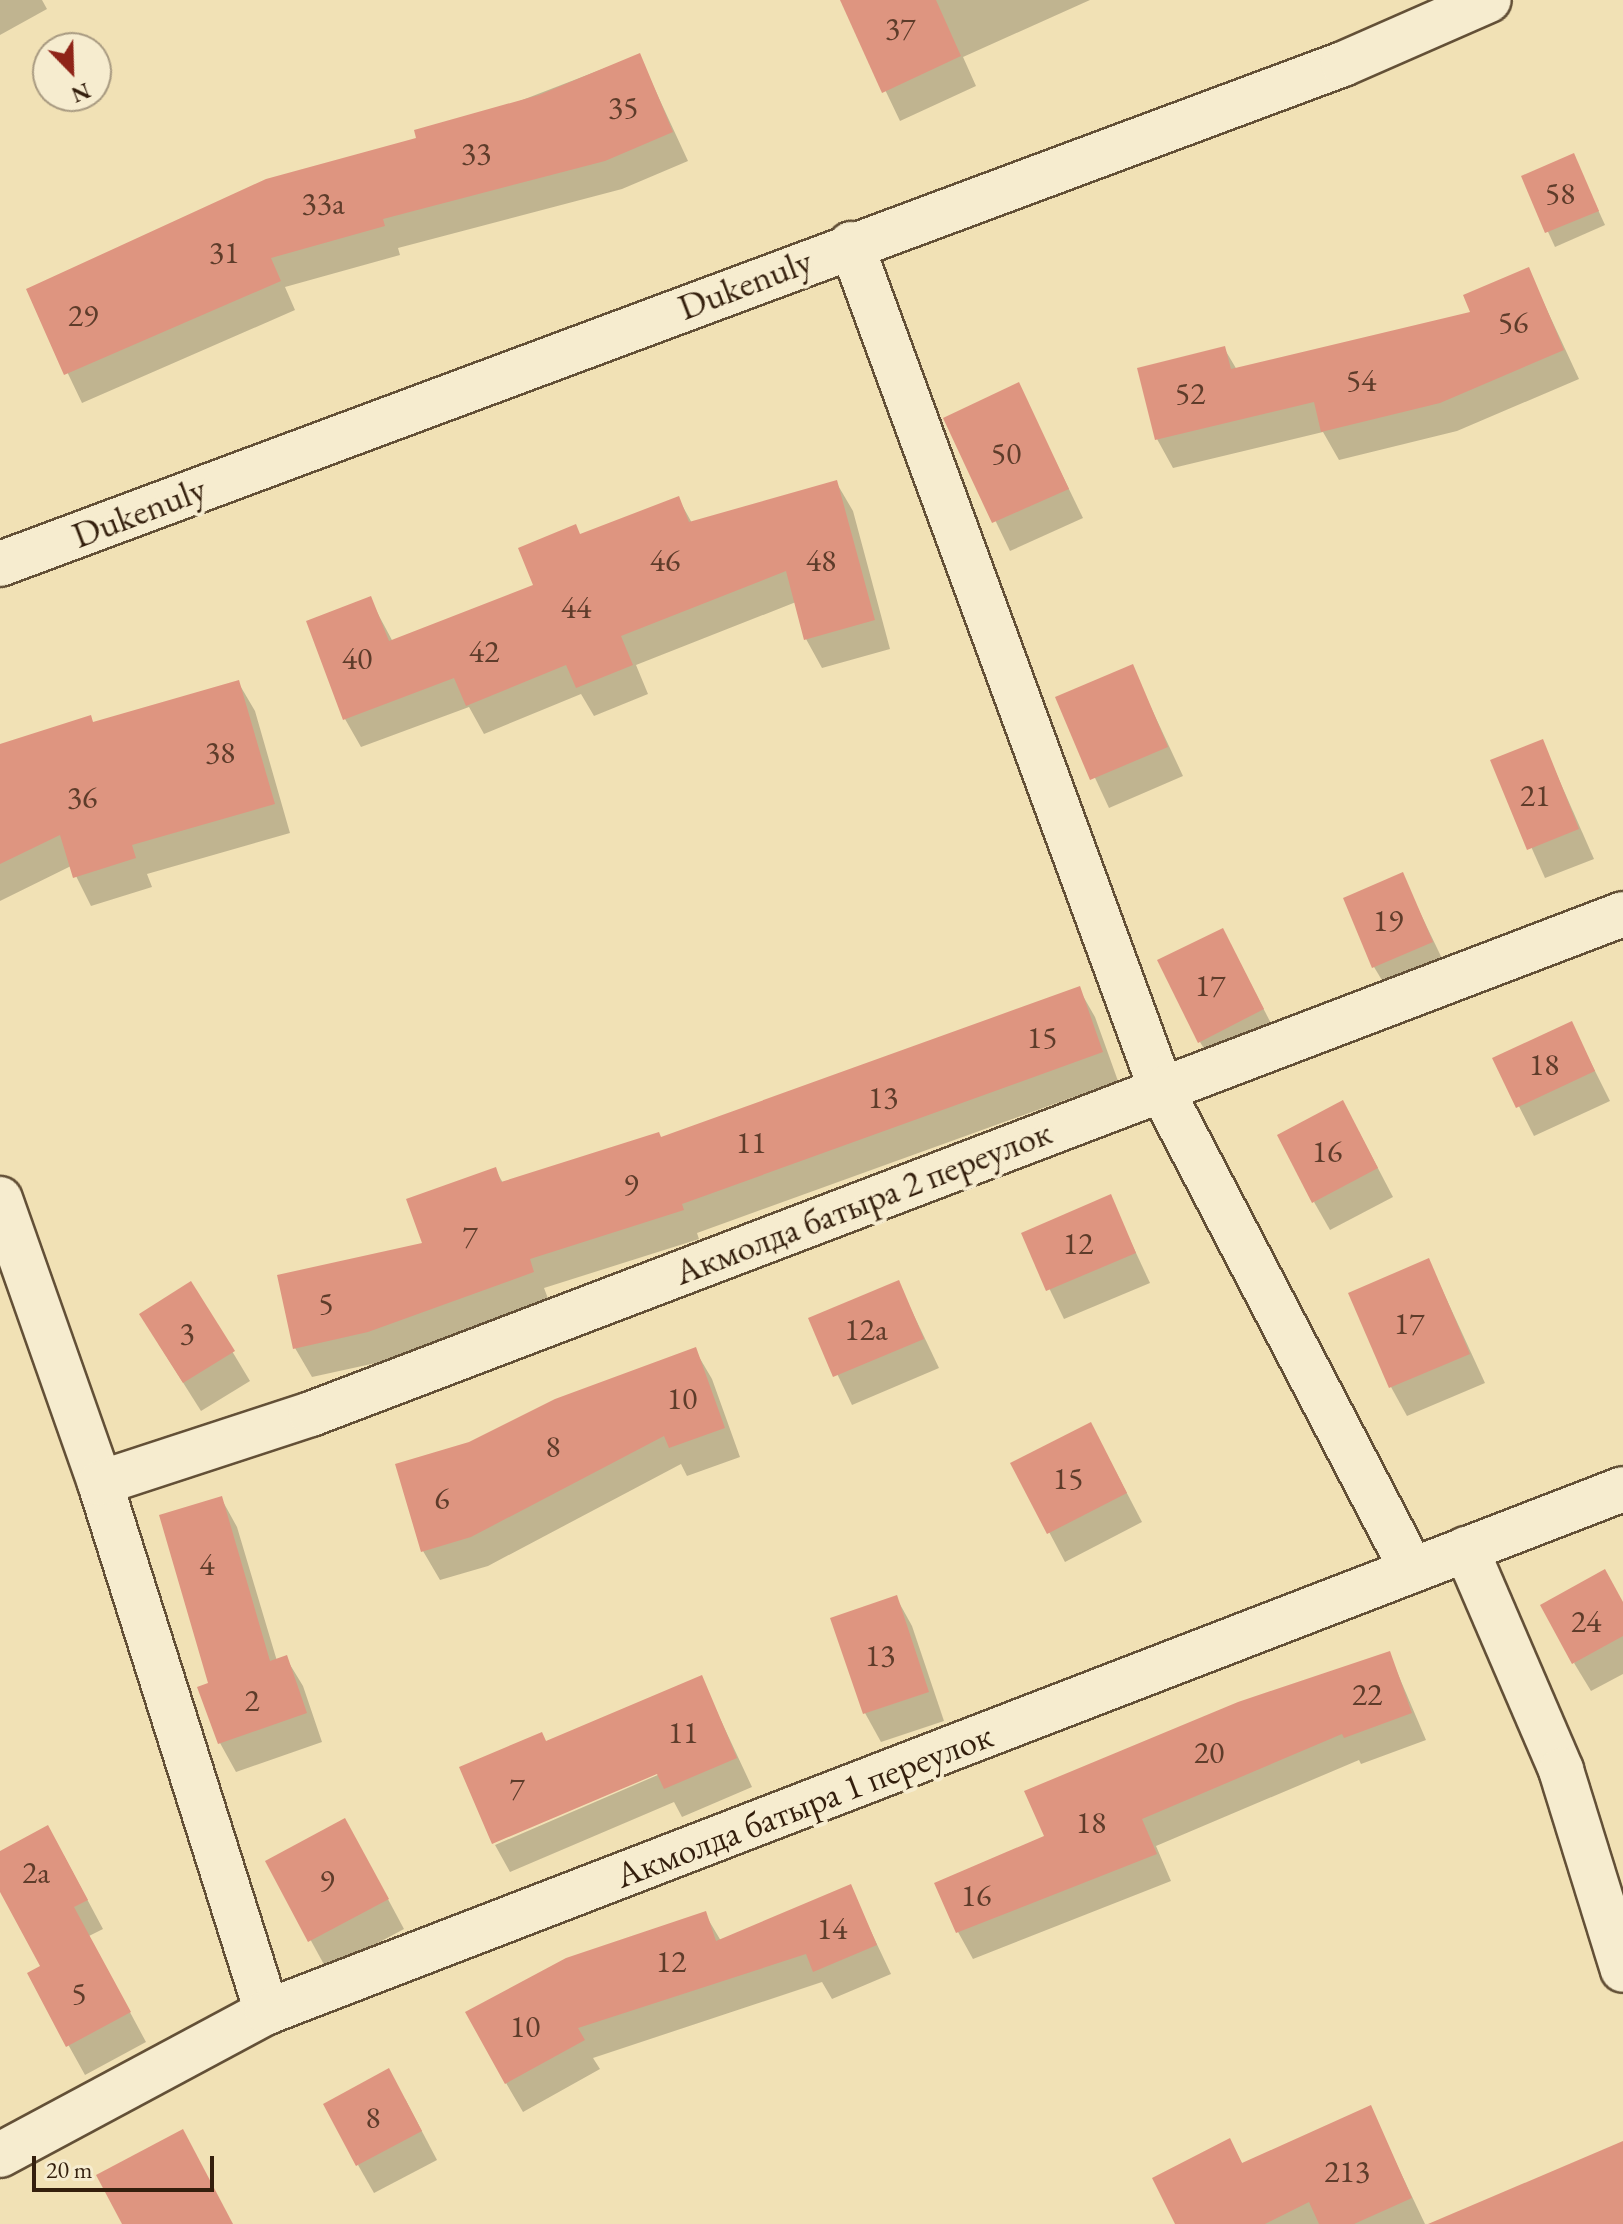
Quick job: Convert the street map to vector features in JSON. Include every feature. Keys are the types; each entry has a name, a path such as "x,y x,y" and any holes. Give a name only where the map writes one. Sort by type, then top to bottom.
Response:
{"street":[{"name":"Dukenuly","path":"0,564 851,244 1343,64 1489,0"},
{"path":"851,244 1161,1089 1412,1570"},
{"name":"Акмолда батыра 2 переулок","path":"100,1483 311,1414 1623,914"},
{"path":"0,1199 100,1483 267,2012"},
{"name":"Акмолда батыра 1 переулок","path":"0,2155 267,2012 1623,1489"},
{"path":"1466,1549 1561,1770 1623,1970"}],"building":[{"path":"840,0 936,0 961,56 882,93"},
{"path":"640,53 673,132 605,161 383,219 385,226 271,258 281,281 64,375 26,289 266,179 416,138 414,130 539,95"},
{"path":"1574,153 1599,211 1545,233 1521,176"},
{"path":"1529,267 1564,350 1440,403 1321,432 1314,402 1155,440 1137,368 1225,346 1231,369 1470,312 1463,295"},
{"path":"1019,382 1069,489 992,523 943,418"},
{"path":"837,480 875,620 804,640 786,571 621,636 633,665 576,688 566,665 466,706 454,678 343,720 306,621 371,596 389,641 533,585 518,548 576,524 580,534 679,496 689,522"},
{"path":"1133,664 1168,747 1090,780 1055,697"},
{"path":"239,680 275,804 132,845 136,858 73,878 60,835 0,864 0,744 91,715 93,722"},
{"path":"1543,739 1579,829 1527,850 1490,760"},
{"path":"1403,872 1433,942 1372,968 1343,898"},
{"path":"1223,928 1264,1009 1198,1043 1157,960"},
{"path":"1080,986 1103,1052 682,1204 684,1210 530,1259 534,1272 368,1332 293,1349 277,1275 422,1243 406,1199 496,1167 501,1182 659,1132 661,1137"},
{"path":"1572,1021 1595,1071 1516,1108 1492,1058"},
{"path":"1343,1100 1378,1168 1312,1203 1277,1135"},
{"path":"1111,1194 1136,1253 1046,1291 1021,1233"},
{"path":"1429,1258 1470,1354 1389,1388 1348,1293"},
{"path":"899,1280 924,1339 833,1377 808,1318"},
{"path":"191,1281 235,1351 183,1383 139,1314"},
{"path":"696,1347 725,1428 669,1448 664,1436 471,1537 421,1552 395,1464 469,1442 555,1399"},
{"path":"1091,1422 1127,1493 1047,1534 1010,1463"},
{"path":"222,1496 270,1661 287,1655 307,1713 218,1744 197,1687 208,1683 159,1515"},
{"path":"1605,1569 1623,1602 1623,1636 1572,1664 1540,1605"},
{"path":"897,1595 929,1692 863,1714 830,1618"},
{"path":"1390,1651 1412,1713 1344,1738 1342,1734 1142,1819 1157,1854 956,1933 934,1883 1044,1836 1024,1791 1238,1702"},
{"path":"702,1675 737,1758 664,1789 657,1774 492,1844 459,1767 542,1732 546,1741"},
{"path":"345,1818 389,1899 308,1942 265,1861"},
{"path":"48,1825 88,1900 74,1907 131,2012 66,2047 27,1973 40,1966 0,1892 0,1851"},
{"path":"851,1884 877,1945 813,1972 806,1954 578,2028 585,2040 505,2084 465,2012 566,1958 706,1911 716,1941"},
{"path":"389,2068 422,2131 356,2166 323,2104"},
{"path":"1371,2105 1412,2198 1354,2224 1319,2224 1309,2202 1265,2224 1175,2224 1152,2178 1230,2138 1242,2163"},
{"path":"183,2129 233,2224 122,2224 96,2175"},
{"path":"1623,2141 1623,2224 1428,2224"}]}
